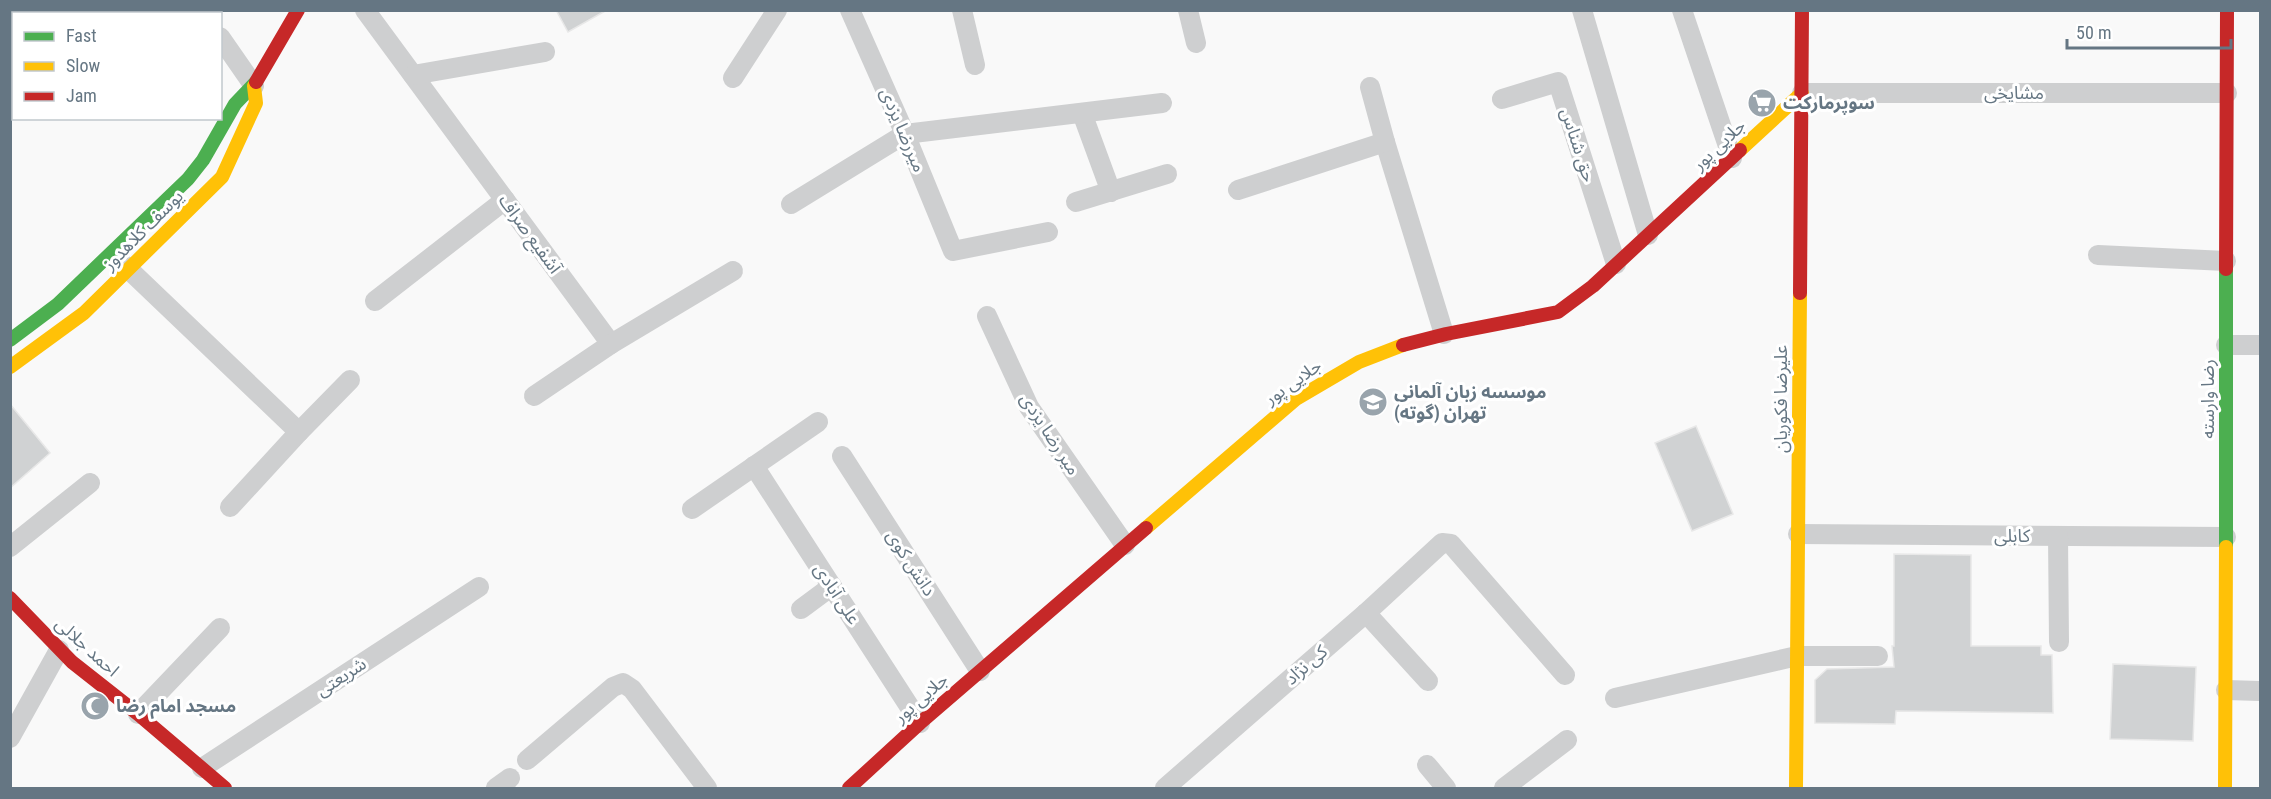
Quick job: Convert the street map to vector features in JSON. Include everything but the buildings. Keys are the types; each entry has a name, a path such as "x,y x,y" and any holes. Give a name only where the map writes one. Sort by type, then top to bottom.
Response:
{"street":[{"name":"یوسف کلاهدوز","path":"10,340 41,318 196,171 234,104 242,94 254,86 298,10"},
{"name":"آشفیع صراف","path":"365,10 611,344"},
{"path":"733,78 777,10"},
{"name":"میررضا یزدی","path":"850,10 905,134 953,251 1048,232"},
{"path":"962,10 975,65"},
{"path":"1188,10 1196,43"},
{"path":"1582,10 1648,235"},
{"path":"1682,10 1732,158"},
{"name":"علیرضا فکوریان","path":"1796,789 1802,10"},
{"name":"رضا وارسته","path":"2225,789 2227,10"},
{"path":"222,40 254,86"},
{"path":"413,75 545,52"},
{"name":"حق شناس","path":"1502,99 1558,82 1616,264"},
{"name":"یوسف کلاهدوز","path":"10,367 84,313 222,177 256,103 254,86"},
{"path":"1370,87 1444,334"},
{"name":"جلایی پور","path":"849,789 920,723 1296,399 1336,373 1380,352 1444,334 1558,312 1586,295 1616,264 1802,93"},
{"name":"مشایخی","path":"1802,93 2227,93"},
{"path":"791,204 905,134 1162,103"},
{"path":"1082,113 1111,192"},
{"path":"1238,190 1385,142"},
{"path":"1076,202 1167,174"},
{"path":"375,301 505,200"},
{"path":"110,253 130,269 299,432"},
{"path":"2098,255 2226,261"},
{"path":"534,396 611,344 733,271"},
{"name":"میر رضا یزدی","path":"987,316 1029,407 1125,545"},
{"path":"2226,345 2260,345"},
{"path":"230,507 350,380"},
{"path":"692,509 818,422"},
{"name":"دانش کوی","path":"842,456 980,671"},
{"name":"علی آبادی","path":"754,466 920,723"},
{"path":"10,547 90,483"},
{"name":"کابلی","path":"1798,534 2226,537"},
{"path":"2058,536 2059,642"},
{"name":"کی نژاد","path":"1165,789 1366,613 1442,543 1451,544 1565,675"},
{"path":"801,609 832,586"},
{"name":"شریعتی","path":"202,768 479,587"},
{"name":"احمد جلالی","path":"10,598 59,650 225,789"},
{"path":"1366,613 1428,681"},
{"path":"138,714 219,627"},
{"path":"10,738 59,650"},
{"path":"1616,698 1797,656 1878,656"},
{"path":"527,760 613,687 623,683 632,689 697,785"},
{"path":"2226,690 2260,691"},
{"path":"1504,789 1567,740"},
{"path":"1427,765 1446,789"}],"traffic: fast":[{"path":"10,340 58,304 188,179 203,160 235,104 256,82"},
{"path":"2226,269 2226,547"}],"traffic: slow":[{"path":"10,367 84,313 222,177 256,103 254,86"},
{"path":"1740,150 1802,93"},
{"path":"1796,788 1800,293"},
{"path":"1146,528 1296,399 1359,362 1403,345"},
{"path":"2225,788 2226,547"}],"traffic: jam":[{"path":"256,82 298,10"},
{"path":"1800,293 1802,10"},
{"path":"2226,269 2227,10"},
{"path":"1403,345 1446,334 1558,312 1593,286 1740,150"},
{"path":"849,788 920,723 1146,528"},
{"path":"10,598 72,662 138,714 225,788"}],"place":[{"name":"سوپرمارکت","path":"1762,103"},
{"name":"موسسه زبان آلمانی تهران (گوته)","path":"1373,402"},
{"name":"مسجد امام رضا","path":"95,706"}]}
